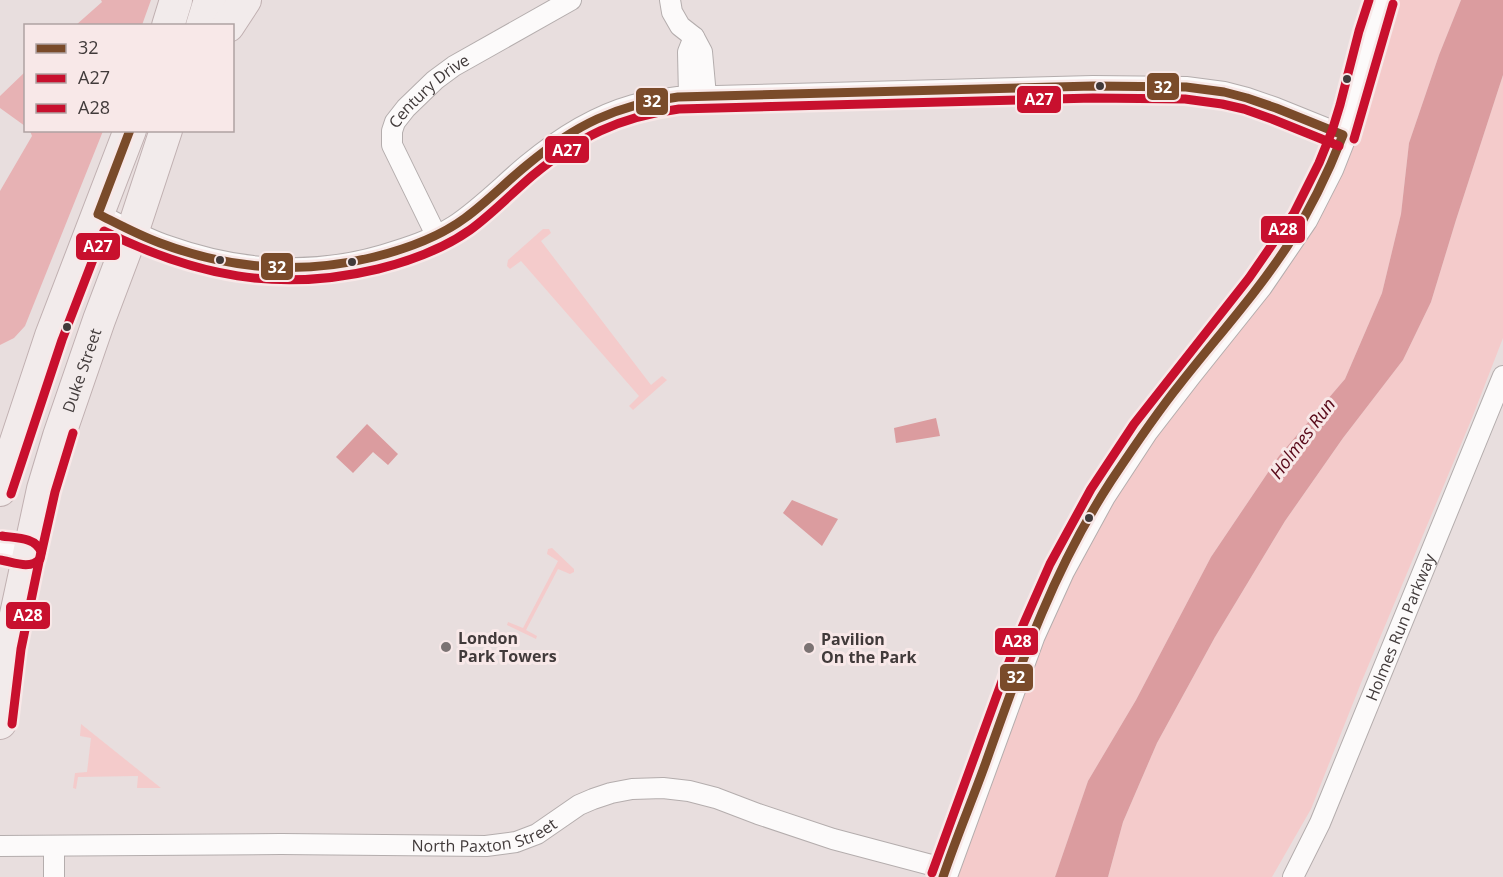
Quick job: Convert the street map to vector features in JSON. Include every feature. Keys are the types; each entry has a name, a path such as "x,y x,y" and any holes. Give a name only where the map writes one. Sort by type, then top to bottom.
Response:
{"main road":[{"path":"169,24 176,0"},
{"path":"203,24 210,0"},
{"path":"229,24 245,0"},
{"path":"0,490 51,336 129,132"},
{"name":"Duke Street","path":"0,723 9,647 14,551 43,489 99,320 166,134"}],"street":[{"name":"Century Drive","path":"436,235 392,145 392,131 395,122 416,98 454,66 571,0"},
{"path":"670,0 672,12 680,26 694,37 688,52 698,96"},
{"path":"944,873 1031,636 1056,579 1102,495 1144,430 1259,285 1304,219 1330,168 1343,135 1382,0"},
{"path":"98,214 167,246 224,262 258,268 290,269 357,262 409,248 454,226 563,137 614,111 652,100 698,96 1093,86 1203,88 1247,98 1343,135"},
{"name":"Holmes Run Parkway","path":"1293,877 1324,814 1503,376"},
{"name":"North Paxton Street","path":"0,846 280,844 486,846 516,842 537,834 579,805 593,799 632,789 663,788 690,791 716,798 834,839 944,873"},
{"path":"54,846 54,877"}],"shaded area":[{"path":"101,0 151,0 142,24 77,24 102,2"},
{"path":"1397,0 1461,0 1439,55 1409,143 1401,214 1382,293 1345,379 1279,456 1211,557 1136,700 1088,781 1055,877 956,877 1041,645 1081,555 1133,461 1255,309 1381,50"},
{"path":"24,73 24,125 0,108 0,96"},
{"path":"1503,75 1503,338 1311,809 1272,877 1108,877 1123,822 1157,743 1215,637 1285,521 1343,438 1403,360 1431,302"},
{"path":"30,132 103,132 25,326 14,338 0,345 0,191 32,136"},
{"path":"543,229 549,229 551,233 541,241 651,385 662,376 667,380 633,410 629,406 639,396 521,261 510,269 507,266 508,260"},
{"path":"552,548 574,569 574,572 570,574 558,569 526,630 537,636 536,639 507,625 508,622 523,628 558,561 547,554 548,549"},
{"path":"81,724 161,788 137,788 138,776 78,777 76,789 73,788 75,773 87,772 91,738 80,736"}],"water":[{"name":"Holmes Run","path":"1461,0 1503,0 1503,75 1431,302 1403,360 1343,438 1285,521 1215,637 1157,743 1123,822 1108,877 1055,877 1088,781 1136,700 1211,557 1279,456 1345,379 1382,293 1401,214 1409,143 1439,55"},
{"path":"936,418 940,436 896,443 894,428"},
{"path":"367,424 398,454 388,465 373,452 353,473 336,457"},
{"path":"792,500 838,519 822,546 783,513"}],"transit line":[{"name":"A28","path":"932,873 1020,632 1050,564 1091,489 1134,424 1249,278 1294,213 1332,131 1369,0"},
{"name":"A27","path":"1354,139 1393,4"},
{"name":"32","path":"129,132 98,214 144,237 186,252 239,264 293,267 347,263 374,257 433,237 465,218 545,151 580,128 616,111 678,97 1093,86 1186,87 1224,92 1247,98 1343,135"},
{"name":"A27","path":"11,494 62,340 104,231 171,259 238,276 306,280 378,269 426,254 460,237 549,162 583,140 618,123 679,109 1093,98 1185,99 1244,109 1339,146"},
{"name":"32","path":"943,877 1040,618 1090,515 1153,420 1288,245 1318,191 1343,135"},
{"name":"A27","path":"0,560 26,565 40,559 55,492 73,433"},
{"name":"A28","path":"2,536 35,543 41,552 21,649 12,724"}],"place":[{"name":"London Park Towers","path":"446,647"},
{"name":"Pavilion On the Park","path":"809,648"}]}
